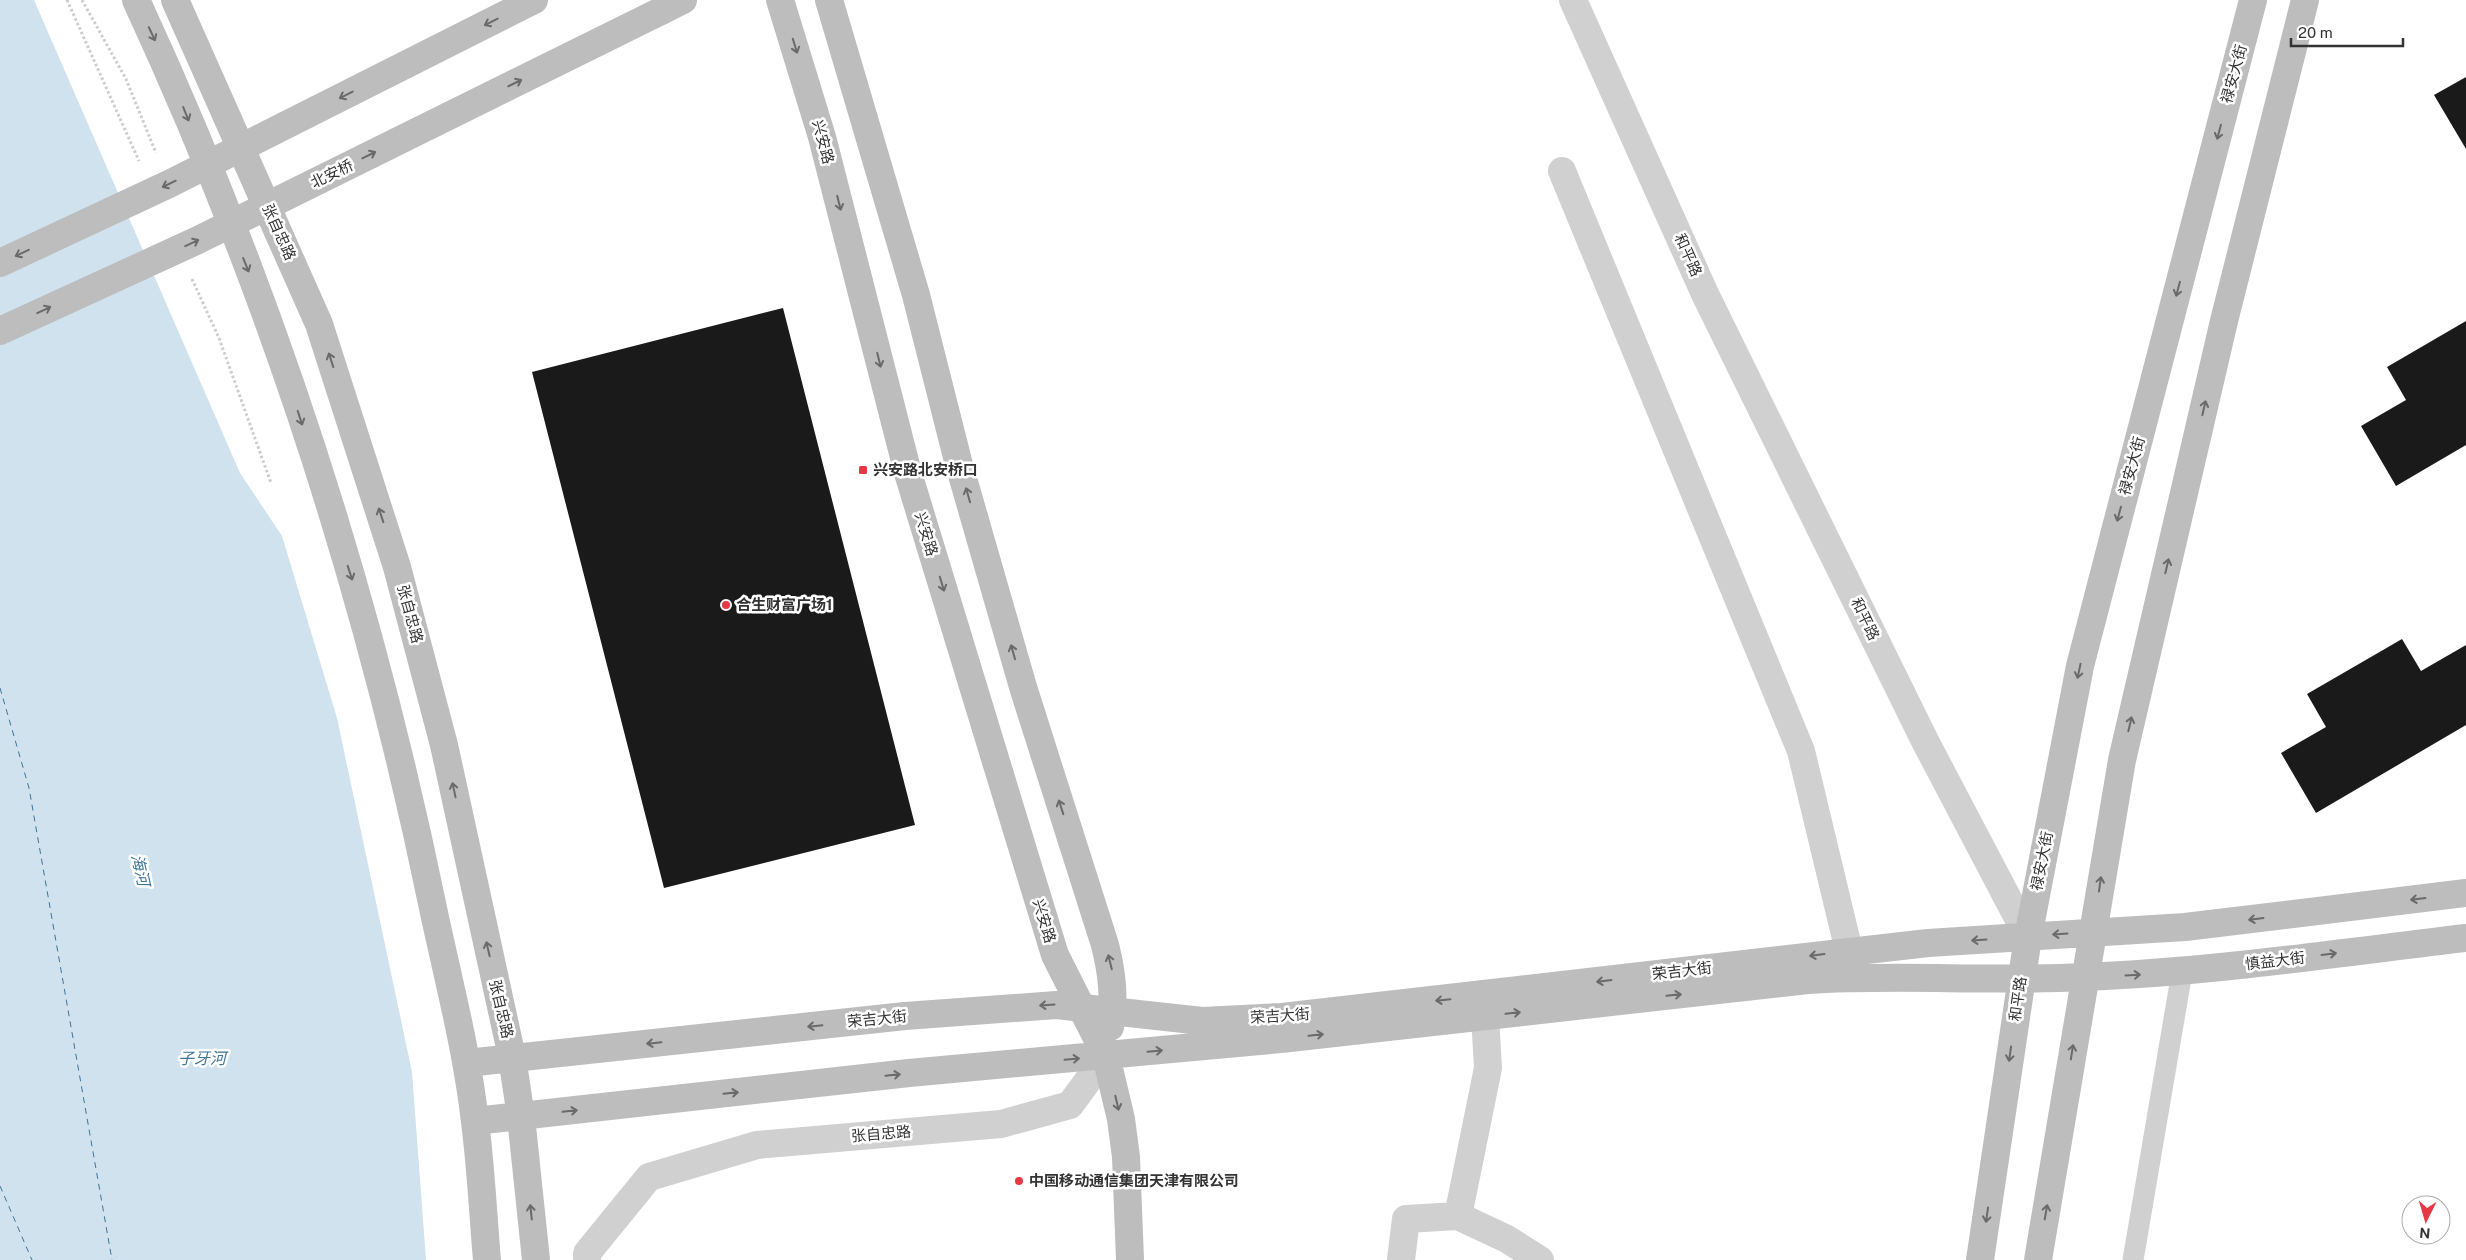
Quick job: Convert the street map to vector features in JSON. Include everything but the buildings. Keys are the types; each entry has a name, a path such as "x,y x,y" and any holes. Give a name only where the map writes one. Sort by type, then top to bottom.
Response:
{"street":[{"path":"136,0 168,68 270,325 357,594 415,821 467,1063 475,1121 487,1260"},
{"name":"张自忠路","path":"174,0 320,324 397,567 444,744 512,1057 521,1117 536,1260"},
{"path":"0,263 169,184 534,0"},
{"name":"兴安路","path":"780,0 822,137 908,473 1055,955 1106,1056 1121,1119 1125,1147 1130,1260"},
{"name":"兴安路","path":"828,0 916,294 958,461 1023,688 1105,945 1112,972 1113,1010 1106,1056"},
{"name":"和平路","path":"1573,0 1705,294 1925,741 2028,937 2020,980 1980,1260"},
{"name":"禄安大街","path":"2028,937 2080,666 2253,0"},
{"path":"2038,1260 2105,851 2124,751 2224,322 2305,0"},
{"name":"北安桥","path":"0,331 196,241 672,5"},
{"path":"1562,171 1801,751 1849,951"},
{"path":"2093,932 2185,927 2466,893"},
{"name":"荣吉大街","path":"467,1063 905,1016 1056,1005 1202,1020 1282,1017 1481,996 1849,951 1928,943 2093,932"},
{"name":"慎益大街","path":"2084,978 2182,972 2466,938"},
{"name":"荣吉大街","path":"475,1121 909,1073 1106,1056 1808,980 1864,976 2020,980 2084,978"},
{"path":"1458,1216 1488,1068 1485,1016"},
{"name":"张自忠路","path":"588,1260 587,1253 649,1177 757,1145 1010,1122 1070,1105 1106,1056"},
{"path":"1400,1260 1406,1219 1458,1216 1507,1239 1540,1260"}],"lane":[{"path":"2133,1260 2182,972"}],"path":[{"path":"82,0 126,79 169,184"}],"water":[{"name":"子牙河","path":"0,0 34,0 240,473 282,536 337,718 412,1072 426,1260 0,1260"}],"ferry route":[{"path":"0,688 29,788 112,1260"},
{"path":"0,1186 32,1260"}],"place":[{"name":"兴安路北安桥口","path":"863,470"},
{"name":"合生财富广场1","path":"726,605"},
{"name":"中国移动通信集团天津有限公司","path":"1019,1181"}],"water label":[{"name":"海河","path":"141,870"}]}
